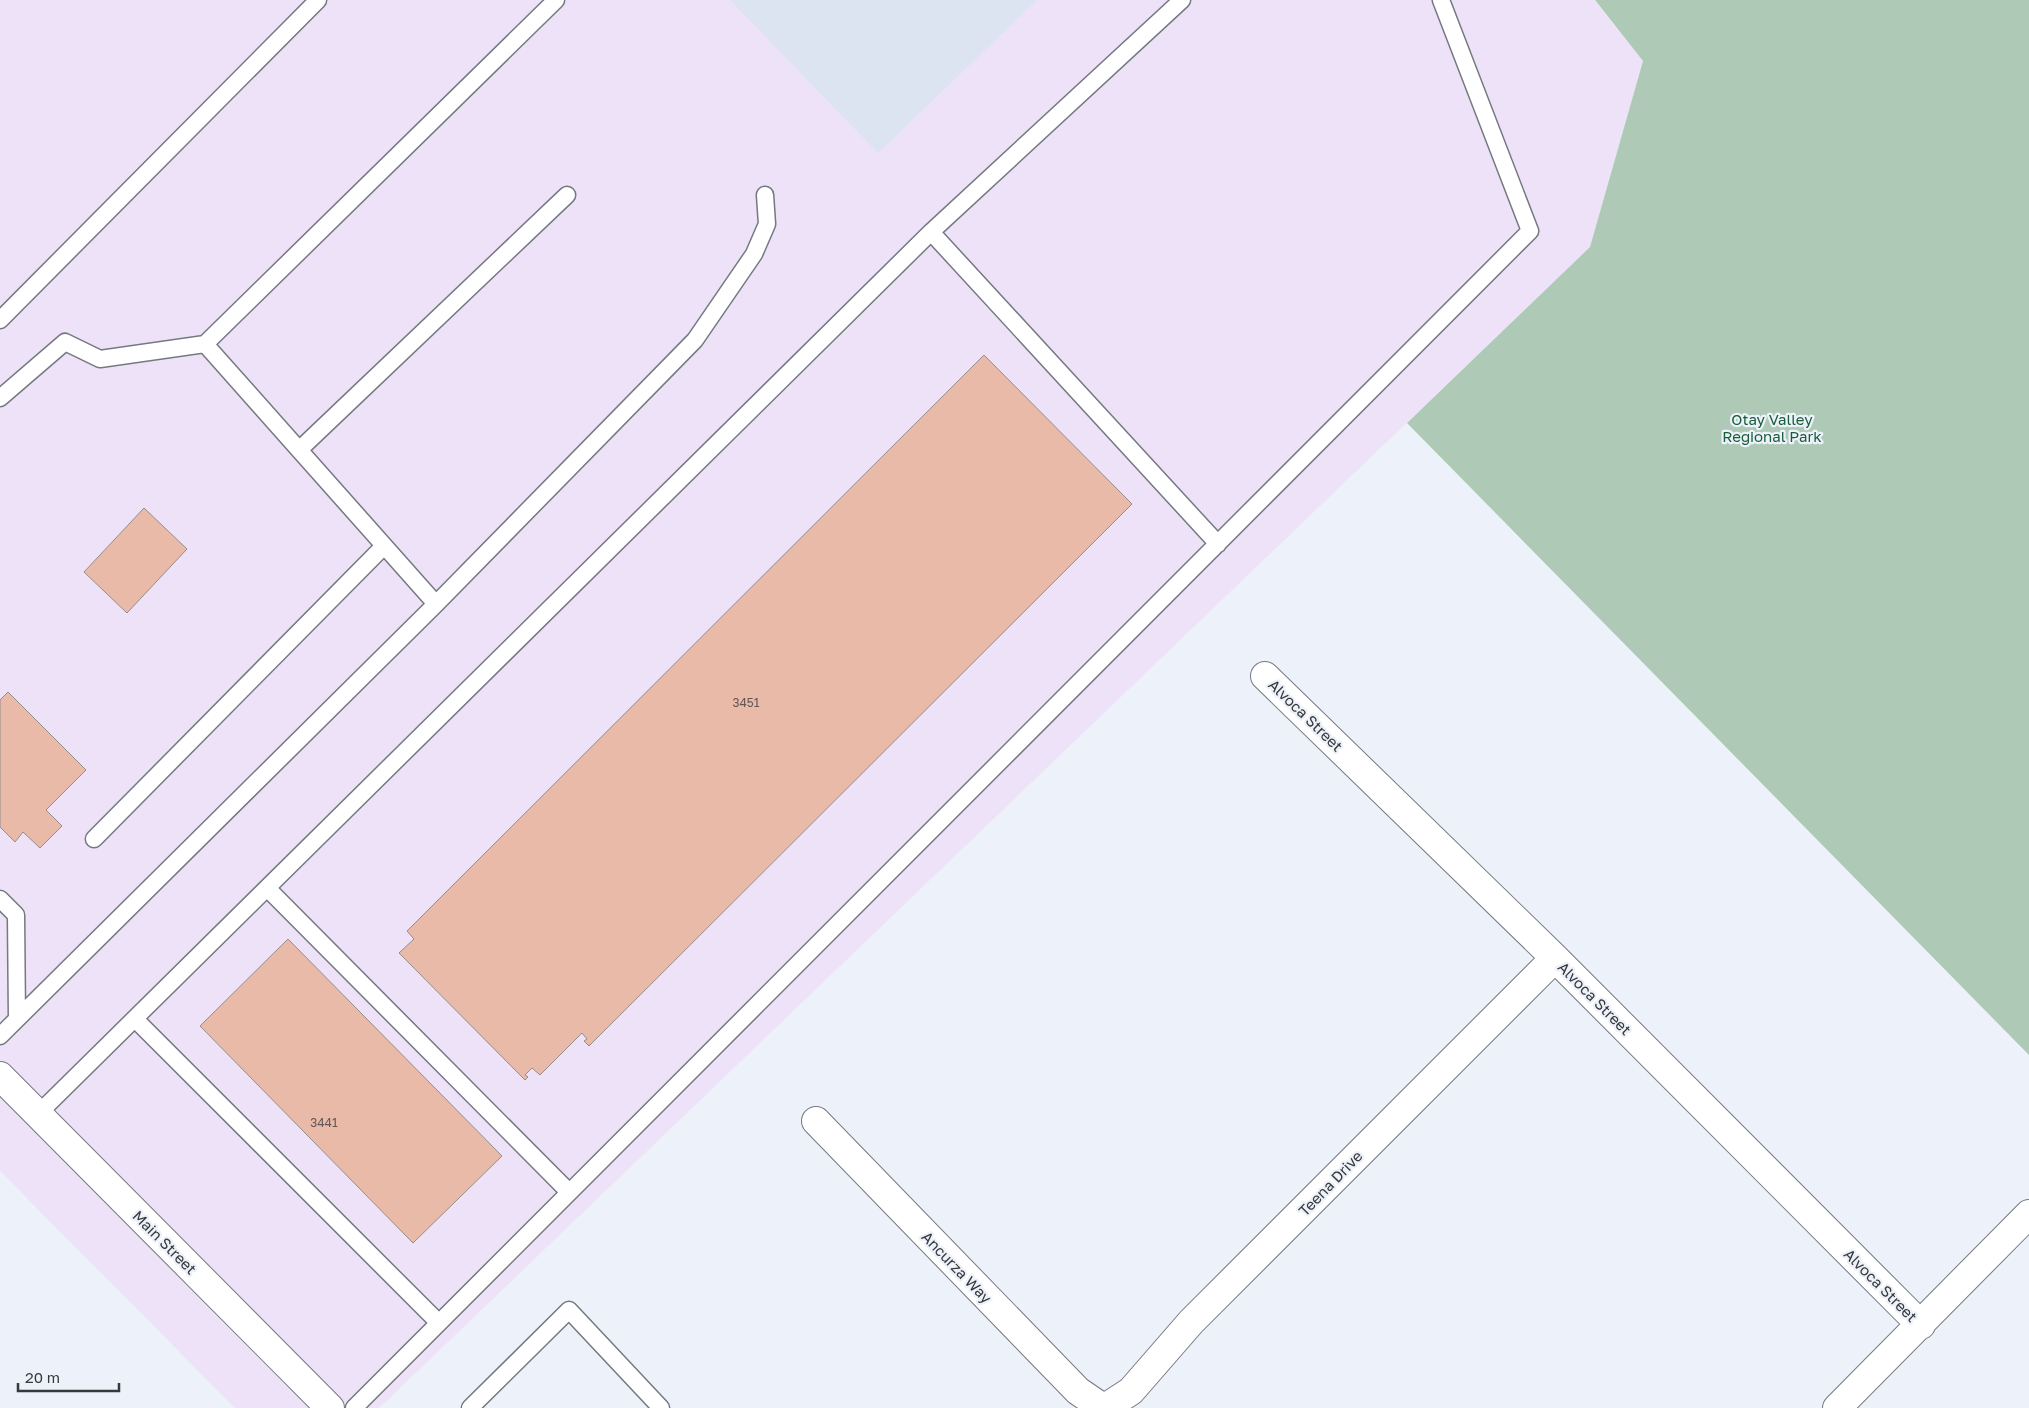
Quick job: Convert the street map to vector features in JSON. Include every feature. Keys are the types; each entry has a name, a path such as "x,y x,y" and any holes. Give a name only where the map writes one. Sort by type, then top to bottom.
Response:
{"street":[{"name":"Alvoca Street","path":"1265,676 1555,958 1921,1325"},
{"name":"Teena Drive","path":"1104,1408 1131,1391 1191,1322 1555,958"},
{"name":"Main Street","path":"0,1076 330,1408"},
{"name":"Ancurza Way","path":"816,1121 1078,1391 1104,1408"},
{"path":"1837,1408 2029,1214"}],"lane":[{"path":"0,320 318,0"},
{"path":"0,398 65,342 100,359 205,344 556,0"},
{"path":"38,1114 931,232 1182,0"},
{"path":"354,1408 1530,232 1440,0"},
{"path":"299,450 567,195"},
{"path":"0,1036 436,604 695,340 754,254 767,224 764,195"},
{"path":"931,232 1218,544"},
{"path":"205,344 436,604"},
{"path":"94,839 384,546"},
{"path":"267,888 569,1192"},
{"path":"0,899 16,915 17,1019"},
{"path":"135,1018 438,1323"},
{"path":"470,1408 569,1310 660,1408"}],"shaded area":[{"path":"0,0 1594,0 1643,61 1590,247 379,1408 235,1408 0,1171"},
{"path":"730,0 1037,0 878,153"}],"green space":[{"name":"Otay Valley Regional Park","path":"1595,0 2029,0 2029,1055 1407,423 1590,247 1643,61"}],"building":[{"path":"984,355 1132,504 589,1046 584,1041 587,1039 582,1033 540,1075 532,1068 525,1075 528,1077 525,1080 399,953 414,939 407,931"},
{"path":"144,508 187,549 127,613 84,572"},
{"path":"8,692 86,770 46,810 62,826 40,848 23,832 15,842 0,827 0,700"},
{"path":"288,939 502,1156 413,1243 200,1026"}]}
